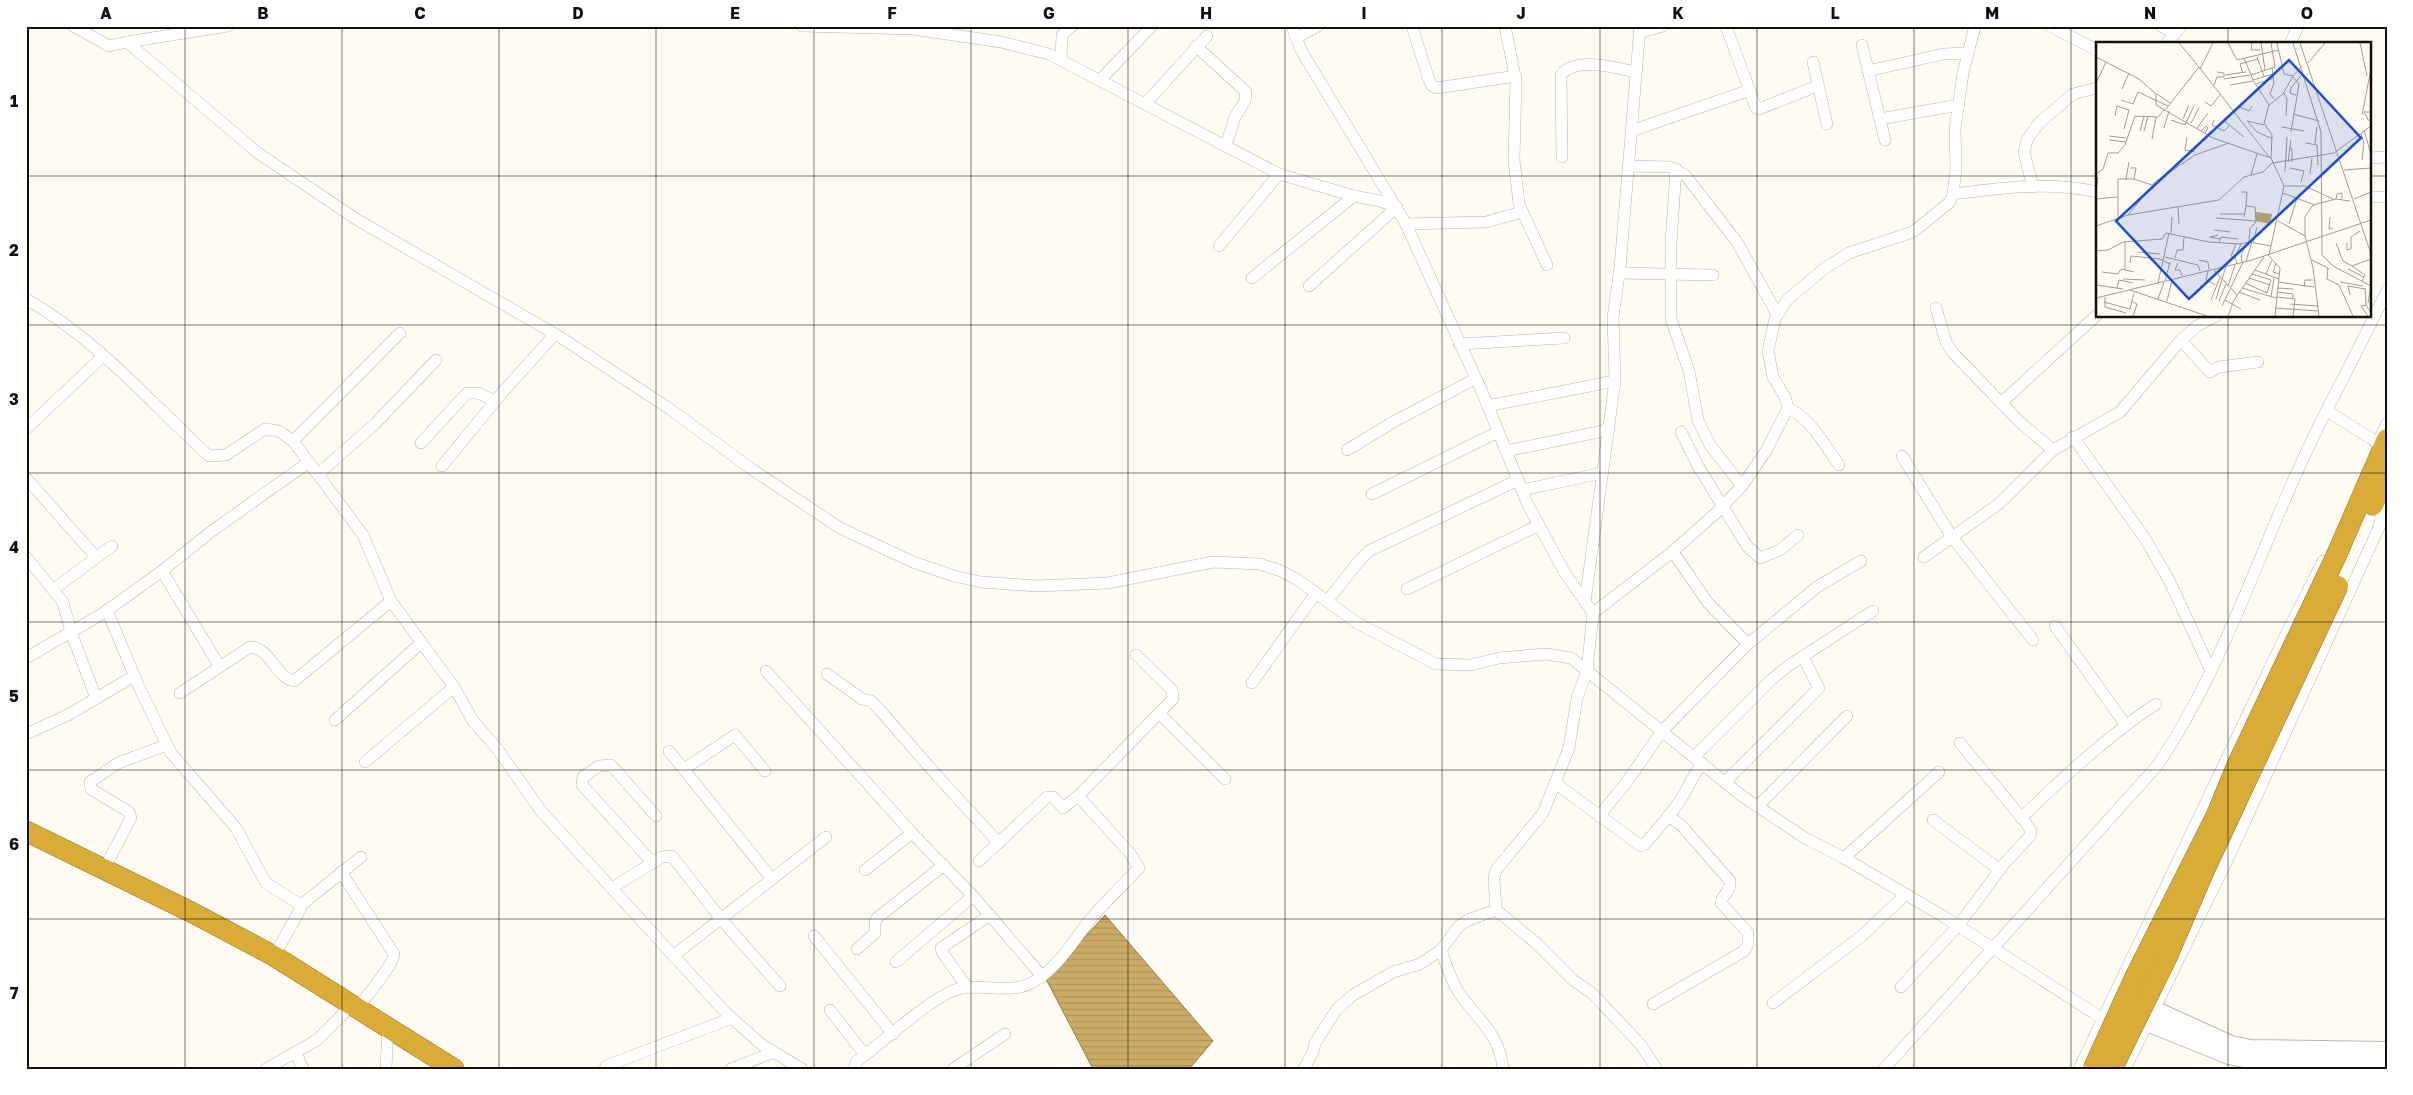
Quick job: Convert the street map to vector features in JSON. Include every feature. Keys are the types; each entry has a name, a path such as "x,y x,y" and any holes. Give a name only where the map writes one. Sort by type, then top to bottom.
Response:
{"highway":[{"path":"2112,1069 2167,957 2344,557 2382,444"},
{"path":"2093,1069 2134,979 2216,816 2237,765 2383,483"},
{"path":"26,831 199,916 274,956 350,1011"},
{"path":"26,845 207,932 454,1069"},
{"path":"388,1034 436,1069"}],"street":[{"path":"72,26 109,46 228,26"},
{"path":"802,26 913,29 1001,42 1061,59 1279,174 1397,207"},
{"path":"1061,59 1059,30 1072,26"},
{"path":"1100,80 1152,26"},
{"path":"1292,26 1301,50 1406,224 1539,525 1564,573 1593,613 1586,671 1577,698 1569,748 1543,813 1496,870 1494,878 1496,910 1536,943 1573,980 1593,994 1640,1044 1657,1069"},
{"path":"1296,38 1318,26"},
{"path":"1412,26 1432,86 1437,88 1516,76"},
{"path":"1505,26 1516,76 1514,160 1522,212 1547,266"},
{"path":"1585,602 1615,382 1613,317 1619,273 1639,29 1662,26"},
{"path":"1726,26 1754,105 1760,109 1817,86"},
{"path":"1593,613 1673,552 1724,505 1742,486 1766,451 1788,408 1785,397 1773,377 1769,357 1772,329 1778,314 1793,294 1825,268 1849,253 1913,232 1946,206 1953,194 1959,105 1968,53 1975,26"},
{"path":"2050,26 2096,49"},
{"path":"2161,26 2178,30 2168,42"},
{"path":"2291,42 2298,26"},
{"path":"1145,104 1207,36"},
{"path":"127,42 266,159 356,219 555,334 663,404 750,468 840,528 913,562 954,576 982,582 1036,586 1084,585 1149,576 1200,563 1260,564 1281,571 1328,600 1357,623 1436,664 1470,665 1499,658 1546,654 1571,658 1725,782 1805,838 1906,894 1994,948 2103,1019 2150,1016 2231,1044 2250,1059 2387,1061"},
{"path":"1862,44 1885,140"},
{"path":"1196,46 1246,92 1245,101 1235,117 1226,145"},
{"path":"1868,71 1943,54 1968,53"},
{"path":"1813,62 1827,124"},
{"path":"1562,158 1561,75 1564,70 1570,67 1602,64 1636,72"},
{"path":"2033,187 2024,152 2027,140 2040,123 2073,94 2096,88"},
{"path":"1631,131 1750,90"},
{"path":"1880,119 1959,105"},
{"path":"2370,158 2387,157"},
{"path":"1628,166 1676,169 1694,184 1737,242 1778,314"},
{"path":"1676,169 1671,243 1671,319 1689,371 1698,420 1710,445 1742,486"},
{"path":"1219,246 1279,174"},
{"path":"1953,194 1989,189 2033,187 2081,188 2096,192"},
{"path":"1252,278 1354,196"},
{"path":"2370,197 2387,197"},
{"path":"1309,286 1397,207"},
{"path":"1406,224 1486,222 1522,212"},
{"path":"1619,273 1713,275"},
{"path":"1884,1069 2157,766 2184,724 2211,671 2298,470 2387,290"},
{"path":"26,299 60,320 103,356 209,456 226,455 265,429 279,431 293,440 363,536 391,601 454,687 473,721 496,746 541,811 732,1018 762,1045 802,1069"},
{"path":"1936,308 1949,348 2002,403 2053,450"},
{"path":"2002,403 2096,316"},
{"path":"1924,558 2000,503 2053,450 2120,412 2181,340 2197,326 2212,318"},
{"path":"293,440 400,333"},
{"path":"442,466 495,401 555,334"},
{"path":"1459,344 1564,338"},
{"path":"2181,340 2210,372 2219,367 2258,362"},
{"path":"26,429 103,356"},
{"path":"318,474 375,424 436,360"},
{"path":"1347,450 1395,421 1475,379"},
{"path":"1488,406 1615,382"},
{"path":"421,443 467,394 478,393 495,401"},
{"path":"1788,408 1800,414 1811,425 1839,465"},
{"path":"2327,411 2382,444"},
{"path":"2080,1069 2287,632 2382,444 2387,423"},
{"path":"1506,451 1608,430"},
{"path":"1372,494 1498,432"},
{"path":"1681,432 1698,466 1724,505 1747,546 1760,558 1780,550 1798,535"},
{"path":"2073,437 2146,540 2170,582 2211,671"},
{"path":"1902,456 1952,537 2033,640"},
{"path":"26,658 107,610 212,531 309,462"},
{"path":"1328,600 1358,561 1369,551 1520,485 1602,473"},
{"path":"26,479 96,556"},
{"path":"2125,1069 2303,698 2380,525 2383,483"},
{"path":"1407,589 1539,525"},
{"path":"54,589 112,546"},
{"path":"1673,552 1708,603 1748,644"},
{"path":"26,557 54,589 62,602 71,632 96,698"},
{"path":"1598,816 1626,783 1662,731 1748,644 1817,587 1861,561"},
{"path":"162,570 220,667"},
{"path":"1252,683 1316,593"},
{"path":"180,693 250,647 255,647 275,664 285,677 294,681 391,601"},
{"path":"107,610 134,676 171,753 236,828 266,883 301,904"},
{"path":"1555,783 1641,846 1645,844 1685,793 1698,760 1771,680 1873,612"},
{"path":"2055,626 2125,724"},
{"path":"335,720 421,643"},
{"path":"979,861 1047,797 1053,797 1063,808 1078,796 1173,698 1173,694 1136,655"},
{"path":"1725,782 1819,688 1803,657"},
{"path":"766,671 912,833 973,896 1042,976"},
{"path":"827,674 862,700 871,701 879,708 999,843"},
{"path":"26,734 68,715 134,676"},
{"path":"365,762 454,687"},
{"path":"2021,818 2074,767 2125,724 2156,704"},
{"path":"1159,713 1224,779"},
{"path":"1758,806 1847,716"},
{"path":"684,769 735,735 765,771"},
{"path":"1901,987 1958,926 2000,870 2030,836 2031,831 1960,743"},
{"path":"104,869 131,818 129,812 93,790 89,786 90,782 118,763 167,745"},
{"path":"669,751 772,879"},
{"path":"653,863 582,785 583,777 599,766 611,765 656,816"},
{"path":"1844,858 1939,772"},
{"path":"854,1069 857,1061 932,1003 956,990 968,987 1025,986 1042,976 1111,896 1139,868 1129,852 1078,796"},
{"path":"1653,1004 1740,955 1749,940 1748,933 1721,903 1722,898 1730,889 1730,881 1681,825 1668,816"},
{"path":"1933,820 2000,870"},
{"path":"865,870 912,833"},
{"path":"673,956 826,837"},
{"path":"612,888 662,857 672,856 721,919 780,986"},
{"path":"274,956 301,908 301,904 361,857"},
{"path":"857,949 876,933 875,922 877,918 944,865"},
{"path":"266,1069 317,1040 350,1011 390,966 394,954 341,872"},
{"path":"1773,1003 1863,935 1906,894"},
{"path":"896,962 973,896"},
{"path":"1304,1069 1313,1052 1315,1042 1337,1009 1368,986 1393,972 1420,964 1441,950 1459,926 1468,920 1496,910"},
{"path":"941,948 990,915"},
{"path":"931,932 934,941 968,987"},
{"path":"814,936 893,1034"},
{"path":"1441,950 1458,992 1497,1041 1502,1056 1503,1069"},
{"path":"830,1010 866,1055"},
{"path":"605,1069 606,1066 732,1018"},
{"path":"386,1069 388,1034"},
{"path":"953,1069 1005,1034"},
{"path":"2250,1059 2387,1050"},
{"path":"731,1069 774,1052"},
{"path":"296,1053 303,1069"}],"shaded area":[{"path":"1105,915 1213,1041 1190,1068 1093,1069 1046,979"}]}
